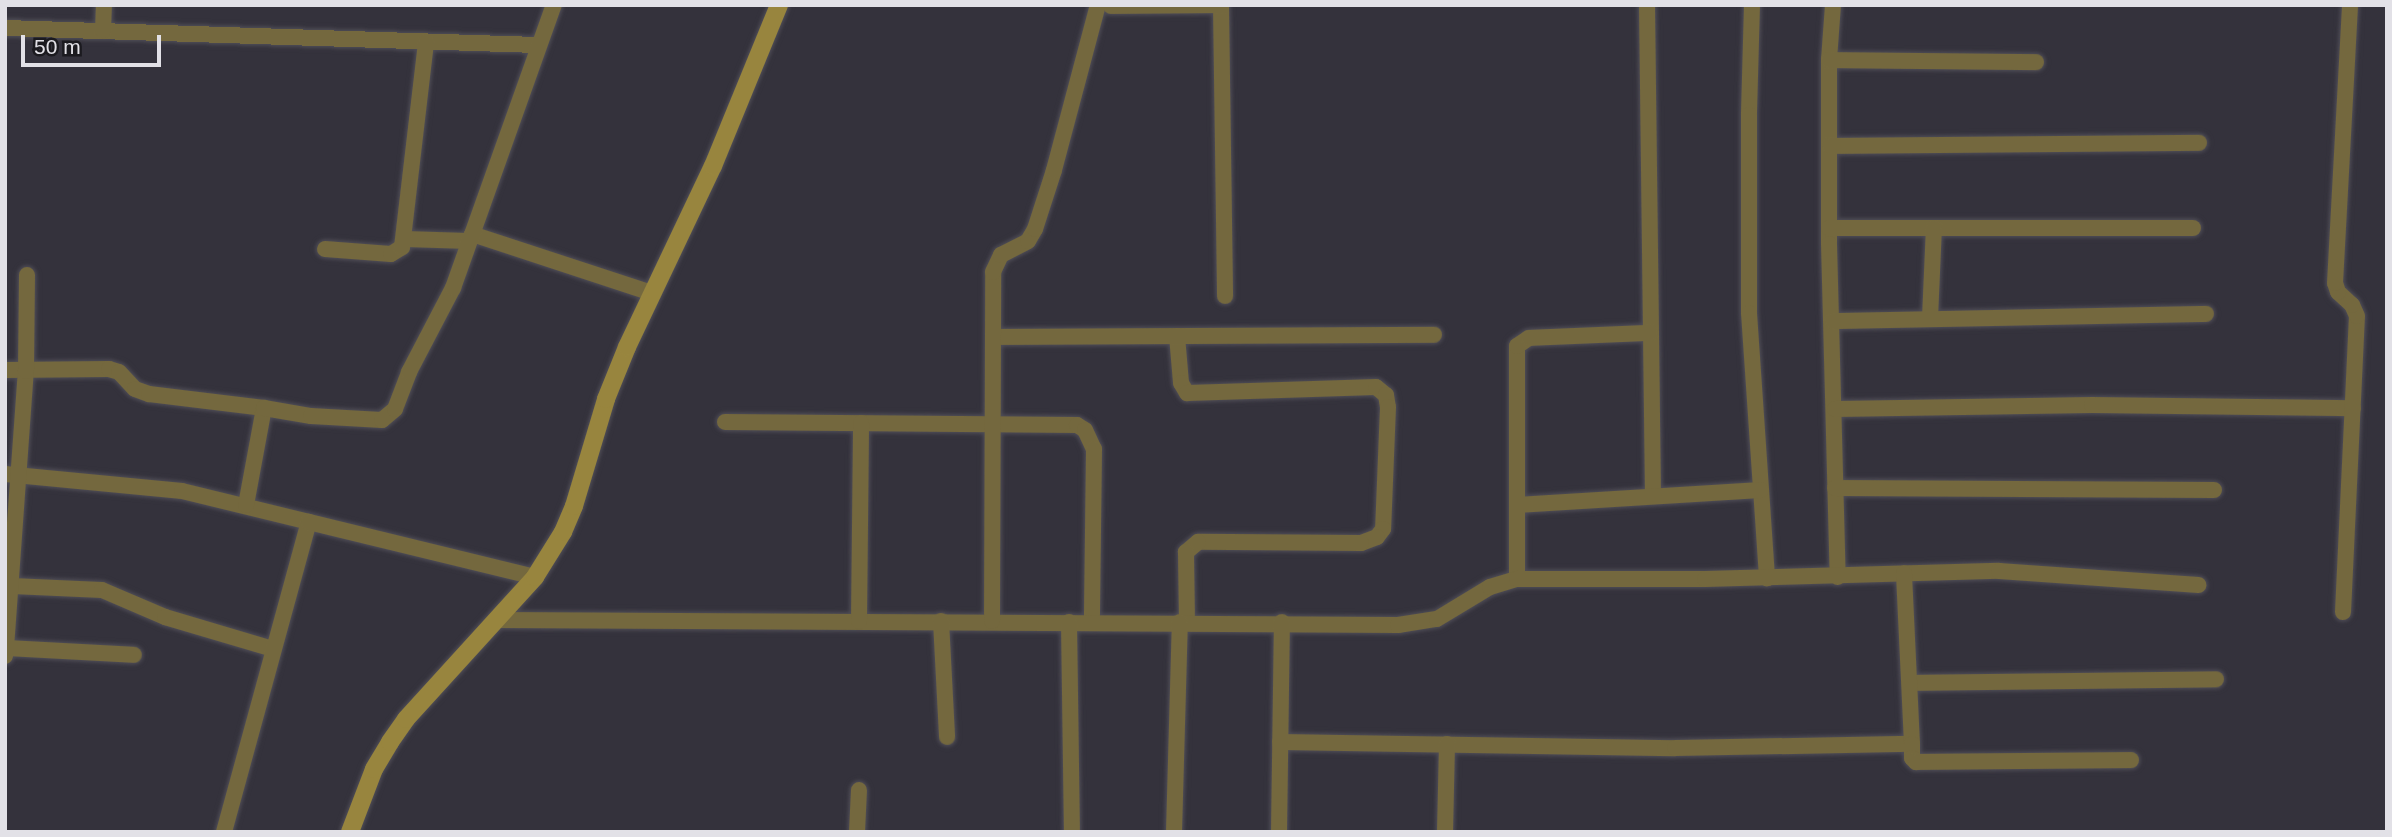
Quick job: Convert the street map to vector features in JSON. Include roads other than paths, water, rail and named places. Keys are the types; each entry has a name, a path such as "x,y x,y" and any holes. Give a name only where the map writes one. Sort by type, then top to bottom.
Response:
{"street":[{"path":"103,31 104,5"},
{"path":"5,370 109,369 119,372 135,389 149,394 311,416 382,420 390,416 453,288 554,5"},
{"path":"350,832 374,769 406,719 535,577 563,532 574,506 606,399 651,293 712,166 779,5"},
{"path":"992,621 995,262 1007,250 1028,241 1035,229 1054,170 1098,5"},
{"path":"1111,6 1221,5 1225,296"},
{"path":"1647,5 1653,496"},
{"path":"1752,5 1749,313 1767,578"},
{"path":"1833,5 1829,60 1829,228 1838,577"},
{"path":"2343,612 2357,316 2352,304 2338,292 2335,283 2350,5"},
{"path":"5,28 538,46"},
{"path":"325,249 391,254 397,252 405,239 426,42"},
{"path":"1829,60 2036,62"},
{"path":"1830,145 2199,143"},
{"path":"1829,228 2193,228"},
{"path":"1930,318 1934,228"},
{"path":"405,239 470,237 651,293"},
{"path":"27,275 26,371 12,474 12,586 6,653 135,655"},
{"path":"1833,321 2206,314"},
{"path":"1517,579 1517,345 1529,338 1650,333"},
{"path":"993,337 1434,335"},
{"path":"1174,832 1186,552 1198,542 1361,543 1377,537 1383,529 1388,407 1386,395 1376,387 1187,393 1181,383 1177,336"},
{"path":"1835,409 2092,405 2353,408"},
{"path":"246,505 264,408"},
{"path":"725,422 1077,425 1091,439 1092,622"},
{"path":"859,621 861,423"},
{"path":"12,474 182,491 535,577"},
{"path":"1835,488 2214,490"},
{"path":"1517,505 1761,490"},
{"path":"224,832 309,522"},
{"path":"498,620 1416,623 1437,619 1490,587 1517,579 1838,577 1999,570 2200,585"},
{"path":"1904,573 1911,754 1916,762 2131,760"},
{"path":"12,586 102,590 165,617 273,649"},
{"path":"941,621 947,737"},
{"path":"1069,622 1072,832"},
{"path":"1279,832 1282,622"},
{"path":"1910,683 2216,679"},
{"path":"1280,742 1675,748 1912,744"},
{"path":"1445,832 1447,744"},
{"path":"857,832 859,790"}]}
